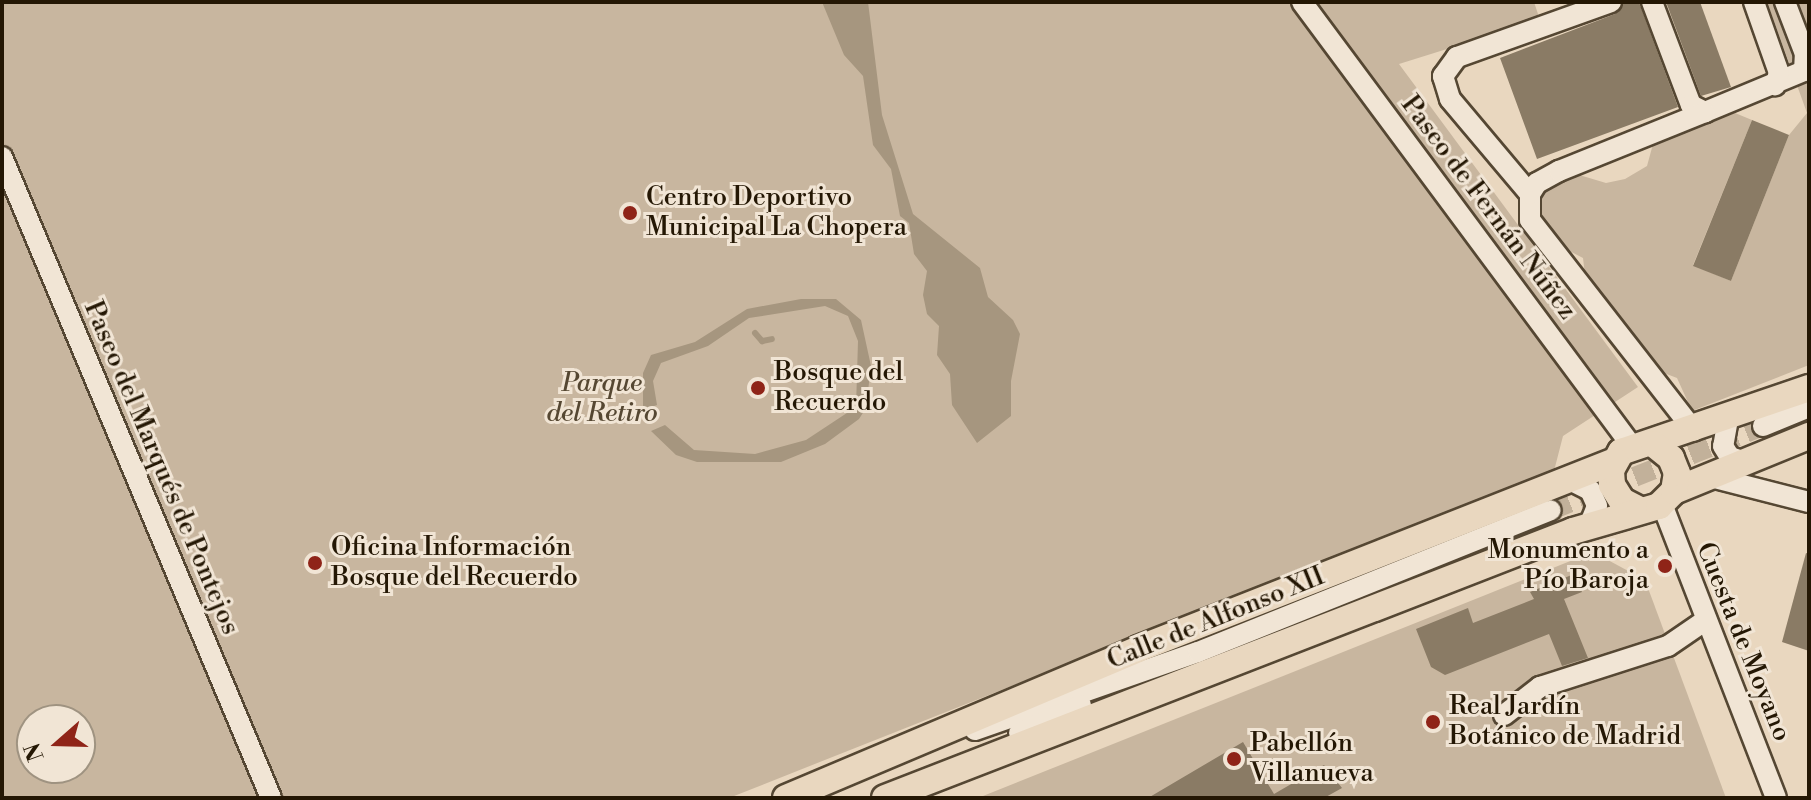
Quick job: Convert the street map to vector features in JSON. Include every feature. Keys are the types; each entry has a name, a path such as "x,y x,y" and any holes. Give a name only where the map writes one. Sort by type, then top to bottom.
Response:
{"main road":[{"name":"Calle de Alfonso XII","path":"786,798 1138,649 1568,479 1633,450 1809,388"},
{"name":"Calle de Alfonso XII","path":"885,798 1658,502 1809,436"},
{"path":"1633,450 1674,463 1658,502 1613,489 1633,450"}],"street":[{"name":"Paseo de Fernán Núñez","path":"1302,2 1633,450"},
{"path":"1530,194 1450,99 1443,76 1457,57 1611,2"},
{"path":"1652,2 1691,105 1705,112"},
{"path":"1754,2 1779,73 1775,85"},
{"path":"1694,431 1530,220 1530,194 1537,183 1559,171 1806,70 1805,54 1785,2"},
{"name":"Paseo del Marqués de Pontejos","path":"2,157 271,798"},
{"path":"1763,426 1809,407"},
{"path":"1728,419 1723,446 1730,457 1746,462"},
{"path":"1711,477 1809,502"},
{"path":"1568,479 1590,490 1597,506 1589,526"},
{"name":"Cuesta de Moyano","path":"1658,502 1776,798"},
{"name":"Calle de Alfonso XII","path":"820,785 1198,652 1551,510"},
{"path":"1504,715 1540,687 1668,646 1706,620"},
{"name":"Calle de Alfonso XII","path":"878,798 1198,652"}],"green space":[{"name":"Parque del Retiro","path":"2,2 1534,2 1540,20 1399,64 1638,387 1563,436 1554,471 729,798 2,798"},
{"path":"1767,2 1809,2 1809,365 1692,411 1677,378 1651,368 1585,275 1583,258 1558,245 1539,219 1538,205 1547,189 1576,174 1606,183 1625,179 1647,166 1653,144 1735,113 1752,120 1693,265 1731,281 1789,135 1807,113"},
{"name":"Real Jardín Botánico de Madrid","path":"1593,552 1645,580 1726,798 978,798"}],"shaded area":[{"path":"822,2 868,2 882,115 913,214 980,268 988,297 1013,320 1020,334 1011,381 1011,416 977,443 952,405 950,374 937,355 939,326 927,314 923,295 927,271 914,254 909,223 900,216 891,169 873,145 863,76 844,55"},
{"path":"801,299 836,299 861,320 871,366 866,408 859,419 825,444 781,462 697,462 676,455 651,431 665,425 694,450 755,454 806,440 856,407 858,341 848,316 825,306 749,318 708,346 661,363 653,381 657,405 643,410 643,373 651,355 695,342 747,309"}],"building":[{"path":"1624,2 1639,2 1678,107 1537,159 1500,58 1615,14"},
{"path":"1666,2 1700,2 1731,87 1701,96"},
{"path":"1752,120 1789,135 1731,281 1693,266"},
{"path":"1806,553 1809,554 1809,651 1782,642"},
{"path":"1574,574 1582,592 1564,599 1588,658 1562,666 1549,634 1445,675 1431,667 1416,629 1468,608 1473,623 1534,599 1530,592"},
{"name":"Pabellón Villanueva","path":"1243,742 1274,794 1324,765 1342,788 1324,798 1148,798"}],"waterway":[{"path":"755,333 762,341 772,339"}],"tunnel":[{"path":"1551,510 1763,426"}],"place":[{"name":"Centro Deportivo Municipal La Chopera","path":"630,213"},
{"name":"Bosque del Recuerdo","path":"758,388"},
{"name":"Oficina Información Bosque del Recuerdo","path":"315,563"},
{"name":"Monumento a Pío Baroja","path":"1665,566"},
{"name":"Real Jardín Botánico de Madrid","path":"1433,722"},
{"name":"Pabellón Villanueva","path":"1234,759"}]}
